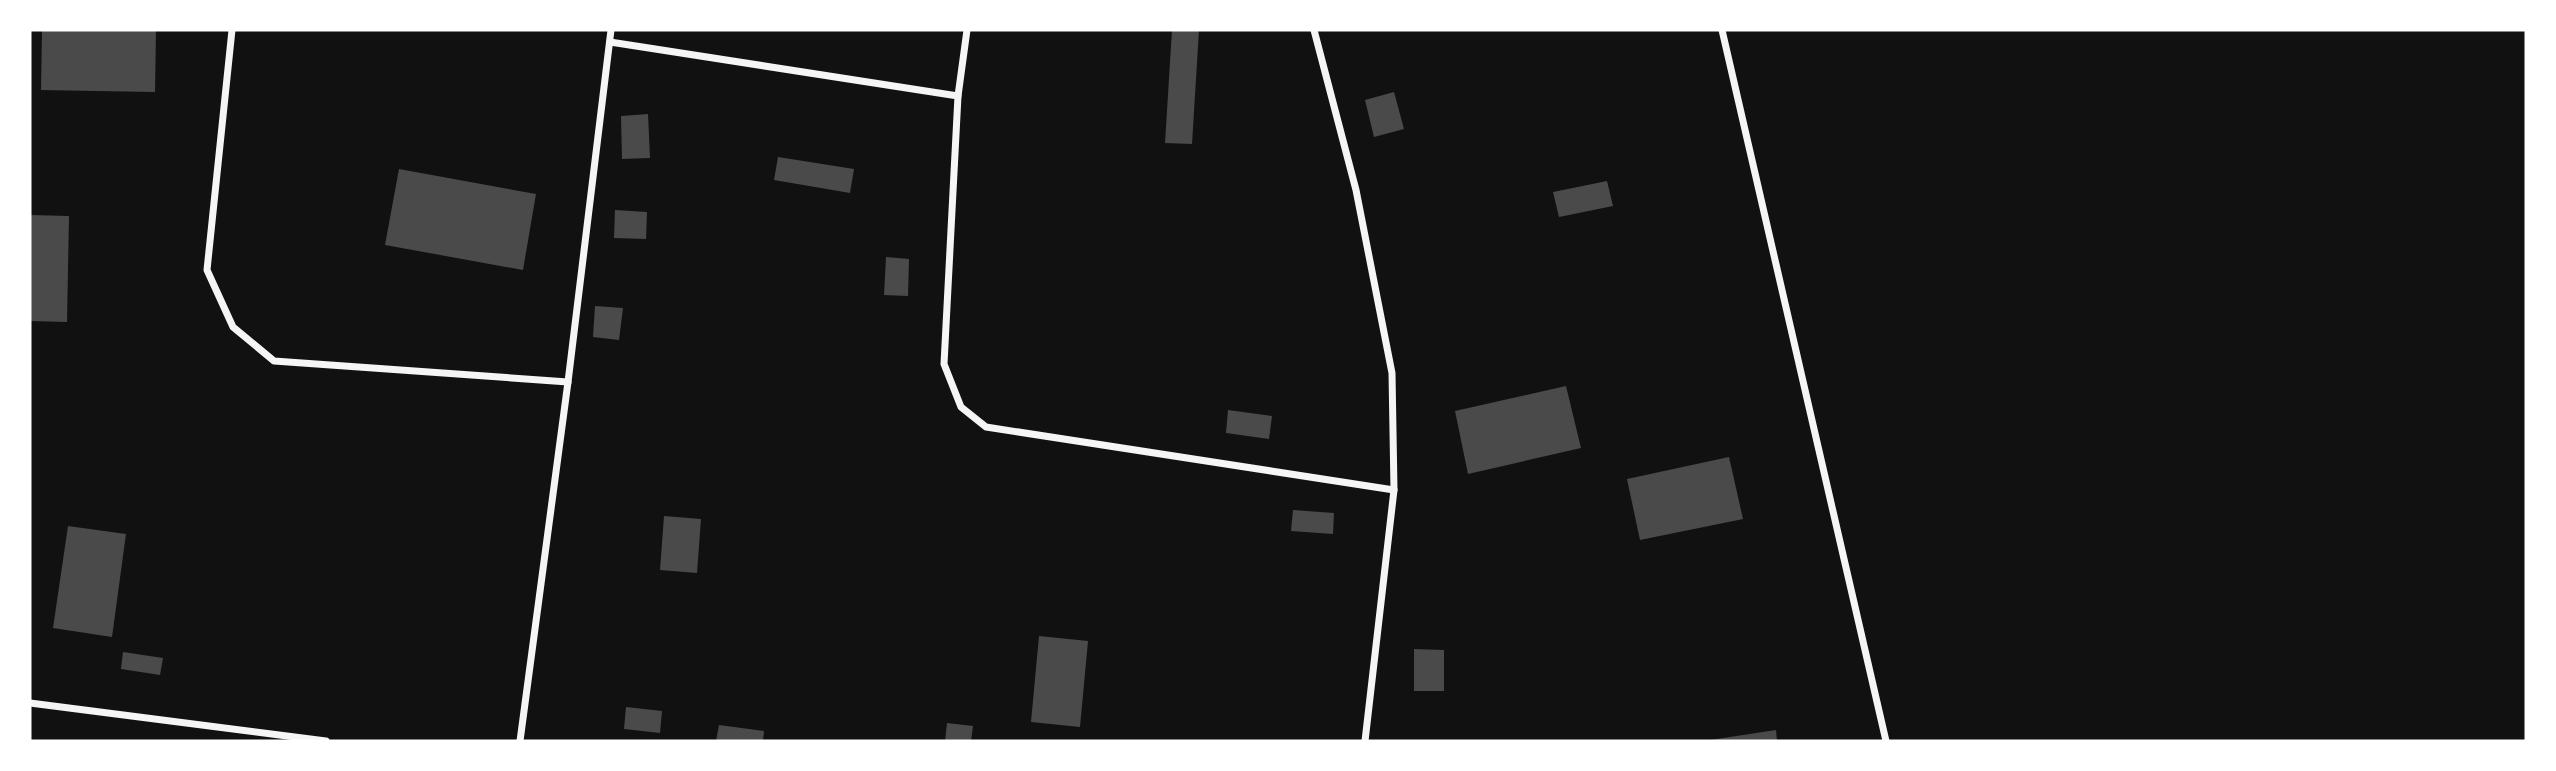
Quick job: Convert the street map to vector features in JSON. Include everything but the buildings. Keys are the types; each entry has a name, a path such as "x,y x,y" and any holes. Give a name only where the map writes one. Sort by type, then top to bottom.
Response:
{"street":[{"path":"232,30 207,270 233,327 274,361 568,382"},
{"path":"520,741 611,30"},
{"path":"967,30 958,96 944,364 961,407 986,427 1394,490"},
{"path":"1314,30 1356,190 1392,373 1394,490 1365,741"},
{"path":"1721,30 1886,741"},
{"path":"610,42 958,96"},
{"path":"30,703 326,741"}]}
